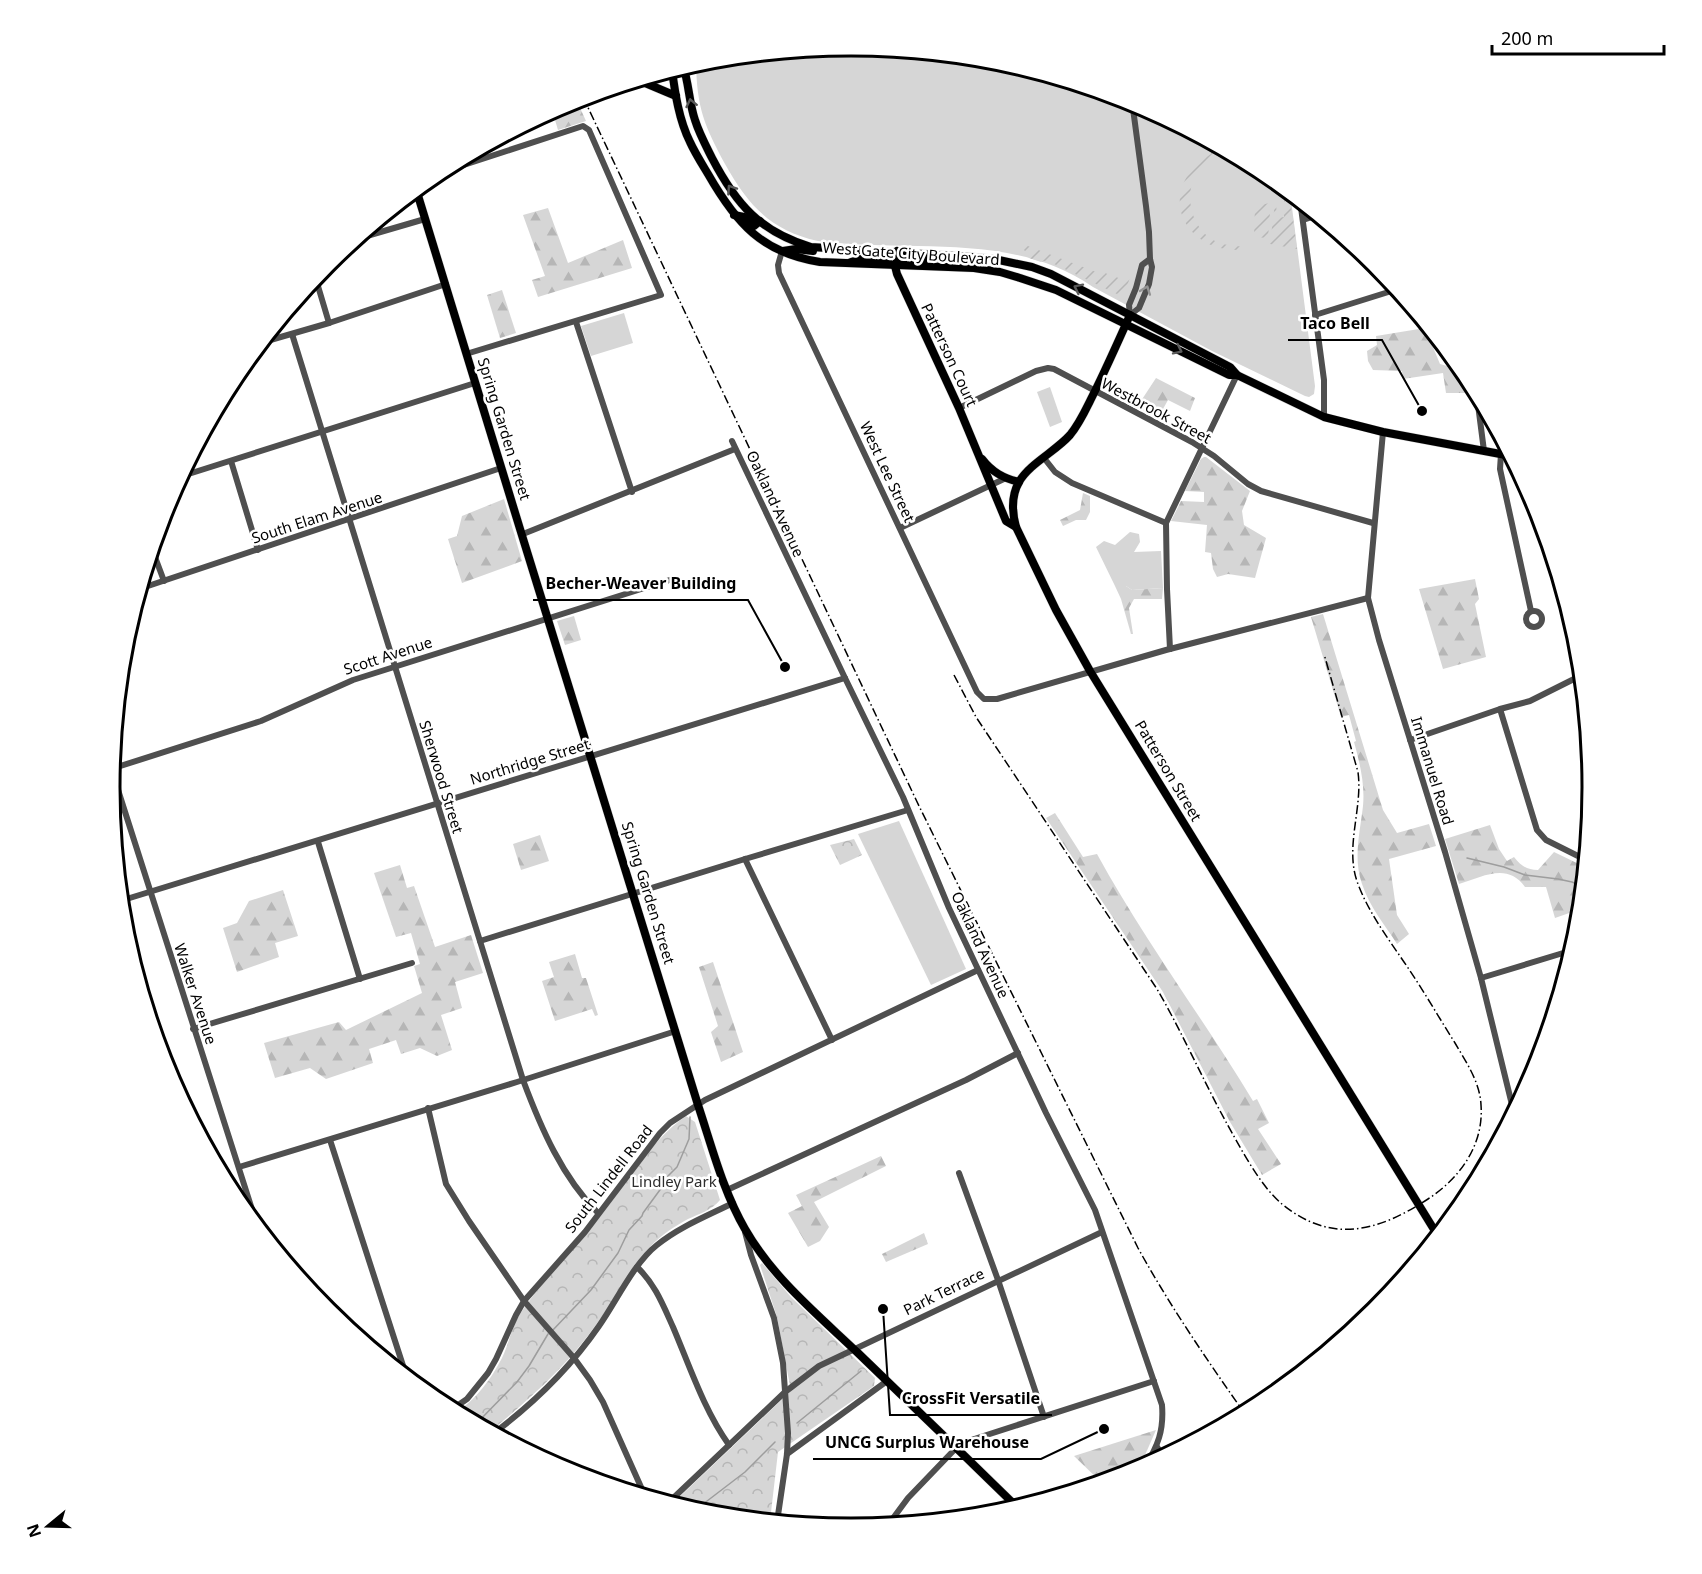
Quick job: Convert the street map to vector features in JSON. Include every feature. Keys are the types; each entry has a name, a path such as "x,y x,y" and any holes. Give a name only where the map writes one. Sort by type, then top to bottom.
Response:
{"main road":[{"name":"West Gate City Boulevard","path":"685,75 693,115 703,139 730,188 760,222 790,241 829,249 897,251 994,259 1032,267 1088,293 1230,367 1237,375 1324,417 1383,432 1501,454"},
{"name":"West Gate City Boulevard","path":"673,78 689,141 721,197 734,215 755,236 782,251 805,259 847,264 974,268 1000,272 1056,290 1229,375 1237,375"},
{"path":"648,84 676,96"},
{"name":"Spring Garden Street","path":"419,198 698,1105 727,1190 744,1228 792,1290 1010,1500"},
{"path":"734,215 744,217 754,226 760,222"},
{"path":"782,251 829,249"},
{"path":"847,264 861,259 888,259 897,251"},
{"path":"896,266 900,258 931,260 950,255"},
{"name":"Patterson Court","path":"896,266 897,274 980,455 1006,521 1016,527"},
{"path":"1019,482 1030,469 1071,434 1095,392 1130,315"},
{"name":"Patterson Court","path":"980,455 993,471 1019,482"},
{"name":"Patterson Street","path":"1019,482 1013,503 1016,527 1056,610 1090,671 1433,1229"}],"street":[{"path":"1130,315 1139,308 1145,295 1152,267 1133,112"},
{"path":"466,354 662,295 589,130 583,126 472,162"},
{"path":"1302,212 1324,380 1324,417"},
{"path":"1303,220 1309,218"},
{"path":"372,234 425,219"},
{"name":"West Lee Street","path":"782,251 778,265 779,273 977,692 984,699 997,699 1090,671"},
{"path":"1130,315 1129,304 1142,265 1150,259"},
{"path":"273,340 446,284"},
{"path":"318,287 329,323"},
{"path":"1315,315 1389,293"},
{"path":"576,322 632,492"},
{"name":"Sherwood Street","path":"292,334 523,1080 548,1140 572,1182 598,1213"},
{"name":"Westbrook Street","path":"959,408 1036,371 1048,369 1059,372 1157,423 1214,456 1248,484 1261,490 1373,523"},
{"path":"1170,649 1166,523 1237,375"},
{"path":"190,474 475,383"},
{"path":"1479,413 1484,451"},
{"name":"Immanuel Road","path":"1383,432 1368,598 1481,978 1511,1102"},
{"name":"Oakland Avenue","path":"732,441 908,810 978,970 1095,1210 1162,1405 1163,1422 1153,1453"},
{"path":"523,534 735,449"},
{"path":"1501,454 1500,469 1531,611"},
{"path":"1044,458 1055,472 1072,483 1166,523"},
{"path":"231,461 258,550"},
{"name":"South Elam Avenue","path":"148,586 501,468"},
{"path":"900,528 1006,478"},
{"path":"156,559 164,581"},
{"name":"Scott Avenue","path":"120,765 261,721 339,685 394,666 676,578"},
{"path":"1090,671 1368,598"},
{"name":"Northridge Street","path":"129,898 845,678"},
{"path":"1410,740 1530,701 1574,679"},
{"path":"1500,709 1537,830 1546,840 1579,856"},
{"name":"Walker Avenue","path":"120,797 250,1203"},
{"path":"480,941 908,810"},
{"path":"318,842 360,979"},
{"path":"745,859 832,1040"},
{"path":"1481,978 1563,953"},
{"path":"193,1029 411,963"},
{"name":"South Lindell Road","path":"459,1404 488,1373 524,1301 585,1232 670,1123 705,1100 978,970"},
{"path":"239,1167 676,1031"},
{"path":"727,1190 966,1080 1018,1053"},
{"path":"428,1108 446,1184 456,1202 524,1301 574,1358 590,1380 603,1402 641,1488"},
{"path":"330,1140 403,1364"},
{"path":"959,1173 1044,1417"},
{"path":"500,1428 538,1398 574,1358 594,1333 637,1267 656,1246 678,1230 733,1203"},
{"path":"744,1228 751,1255 774,1318 783,1363 788,1433 778,1514"},
{"name":"Park Terrace","path":"675,1497 785,1392 819,1366 1102,1232"},
{"path":"637,1267 649,1279 664,1307 708,1410 729,1445"},
{"path":"894,1517 908,1498 957,1447 968,1441 1154,1380"},
{"path":"787,1454 887,1382"},
{"path":"1156,1447 1159,1450"}],"green space":[{"path":"803,57 899,57 946,62 1040,80 1131,111 1175,131 1217,154 1292,204 1315,386 1314,394 1309,397 1305,396 1212,351 1062,269 1029,258 995,251 960,248 818,241 786,230 762,214 742,192 712,138 703,116 697,72 708,70"},
{"path":"580,108 586,121 558,130 555,118"},
{"path":"1211,151 1218,155 1201,167 1195,176 1190,194 1192,212 1207,236 1219,243 1247,247 1248,250 1225,249 1211,245 1197,236 1187,225 1181,213 1182,187 1188,175 1198,163 1211,154"},
{"path":"1284,198 1291,203 1292,213 1288,214 1289,218 1293,218 1297,249 1270,244 1275,203 1277,218 1284,217"},
{"path":"1270,203 1269,210 1261,214 1270,212 1268,238 1254,237 1255,206"},
{"path":"548,208 568,263 623,240 632,268 538,297 532,280 545,276 523,215"},
{"path":"1020,243 1104,275 1105,273 1124,280 1130,277 1124,290 1117,294 1050,262 1029,258"},
{"path":"502,290 516,333 500,338 487,295"},
{"path":"624,313 633,343 591,356 581,326"},
{"path":"1420,329 1431,342 1440,364 1448,366 1466,393 1446,393 1443,373 1403,379 1402,371 1373,370 1368,361 1367,351 1377,345 1376,336"},
{"path":"1156,378 1195,398 1190,411 1168,400 1158,418 1137,407"},
{"path":"1050,387 1062,422 1050,427 1037,392"},
{"path":"1204,457 1250,491 1242,511 1244,525 1266,538 1255,578 1228,574 1217,577 1213,569 1211,553 1205,552 1207,525 1171,521 1181,501 1204,502 1204,492 1185,491"},
{"path":"1083,493 1090,496 1090,512 1086,520 1076,520 1063,526 1060,520 1080,510"},
{"path":"504,499 522,561 462,583 448,539 457,536 462,516"},
{"path":"1130,532 1139,534 1140,542 1134,552 1161,551 1163,588 1132,590 1126,586 1115,586 1096,547 1104,541 1115,545"},
{"path":"1475,579 1479,599 1475,604 1486,657 1443,669 1419,589"},
{"path":"1115,586 1126,586 1132,590 1163,588 1162,599 1134,599 1129,608 1133,634 1131,634"},
{"path":"1323,614 1383,810 1397,833 1429,824 1436,846 1389,859 1397,915 1409,934 1397,944 1369,900 1359,875 1358,855 1363,782 1349,715 1341,717 1311,617"},
{"path":"574,616 581,640 565,645 557,621"},
{"path":"1055,813 1083,857 1097,854 1134,917 1253,1101 1257,1099 1269,1123 1258,1129 1281,1164 1262,1175 1230,1122 1163,992 1046,818"},
{"path":"899,821 966,969 931,985 858,834"},
{"path":"1490,825 1499,849 1507,861 1514,857 1524,867 1538,870 1554,852 1578,864 1571,912 1555,918 1546,887 1525,887 1518,879 1503,873 1486,875 1459,884 1445,839"},
{"path":"540,835 549,861 521,870 513,844"},
{"path":"854,839 862,855 840,865 830,845"},
{"path":"400,865 407,888 414,886 435,947 471,935 483,973 455,982 462,1008 441,1015 452,1050 437,1056 420,1048 401,1054 396,1040 369,1049 373,1063 326,1079 310,1068 275,1078 264,1043 339,1022 346,1030 422,993 414,966 420,964 411,933 396,937 374,873"},
{"path":"283,890 298,936 275,943 279,957 237,972 223,928 237,923 249,901"},
{"path":"575,954 582,978 586,978 598,1015 595,1016 592,1009 555,1021 542,981 554,977 549,962"},
{"path":"713,962 743,1052 721,1062 711,1032 718,1026 699,967"},
{"name":"Lindley Park","path":"686,1116 695,1122 720,1200 709,1209 673,1228 655,1242 636,1264 598,1322 575,1352 535,1393 496,1426 464,1407 493,1374 519,1316 538,1289 592,1227 647,1153"},
{"path":"881,1156 886,1166 814,1202 829,1227 820,1241 808,1247 788,1213 802,1206 796,1195"},
{"path":"924,1233 928,1244 886,1262 882,1254"},
{"path":"762,1263 791,1297 875,1378 874,1386 778,1452 771,1514 679,1498 791,1391 777,1317 760,1265"},
{"path":"1156,1430 1144,1457 1095,1477 1074,1456"}],"waterway":[{"path":"1467,858 1525,875 1576,884"},
{"path":"552,1331 591,1290 618,1253 629,1230 642,1216 668,1176 677,1167 689,1139 690,1117"},
{"path":"482,1418 517,1382 548,1334"},
{"path":"797,1423 861,1371"},
{"path":"704,1503 745,1472 775,1442"}],"railway":[{"path":"587,105 919,806 1138,1248 1189,1332 1239,1406"},
{"path":"954,675 976,717 1157,989 1226,1122 1258,1177 1282,1204 1301,1217 1319,1225 1337,1229 1355,1229 1392,1219 1440,1191 1460,1171 1474,1147 1481,1120 1481,1105 1478,1088 1468,1065 1367,905 1358,884 1353,857 1359,786 1358,772 1324,654"}],"place":[{"name":"Taco Bell","path":"1422,411"},
{"name":"Becher-Weaver Building","path":"785,667"},
{"name":"CrossFit Versatile","path":"883,1309"},
{"name":"UNCG Surplus Warehouse","path":"1104,1429"}]}
